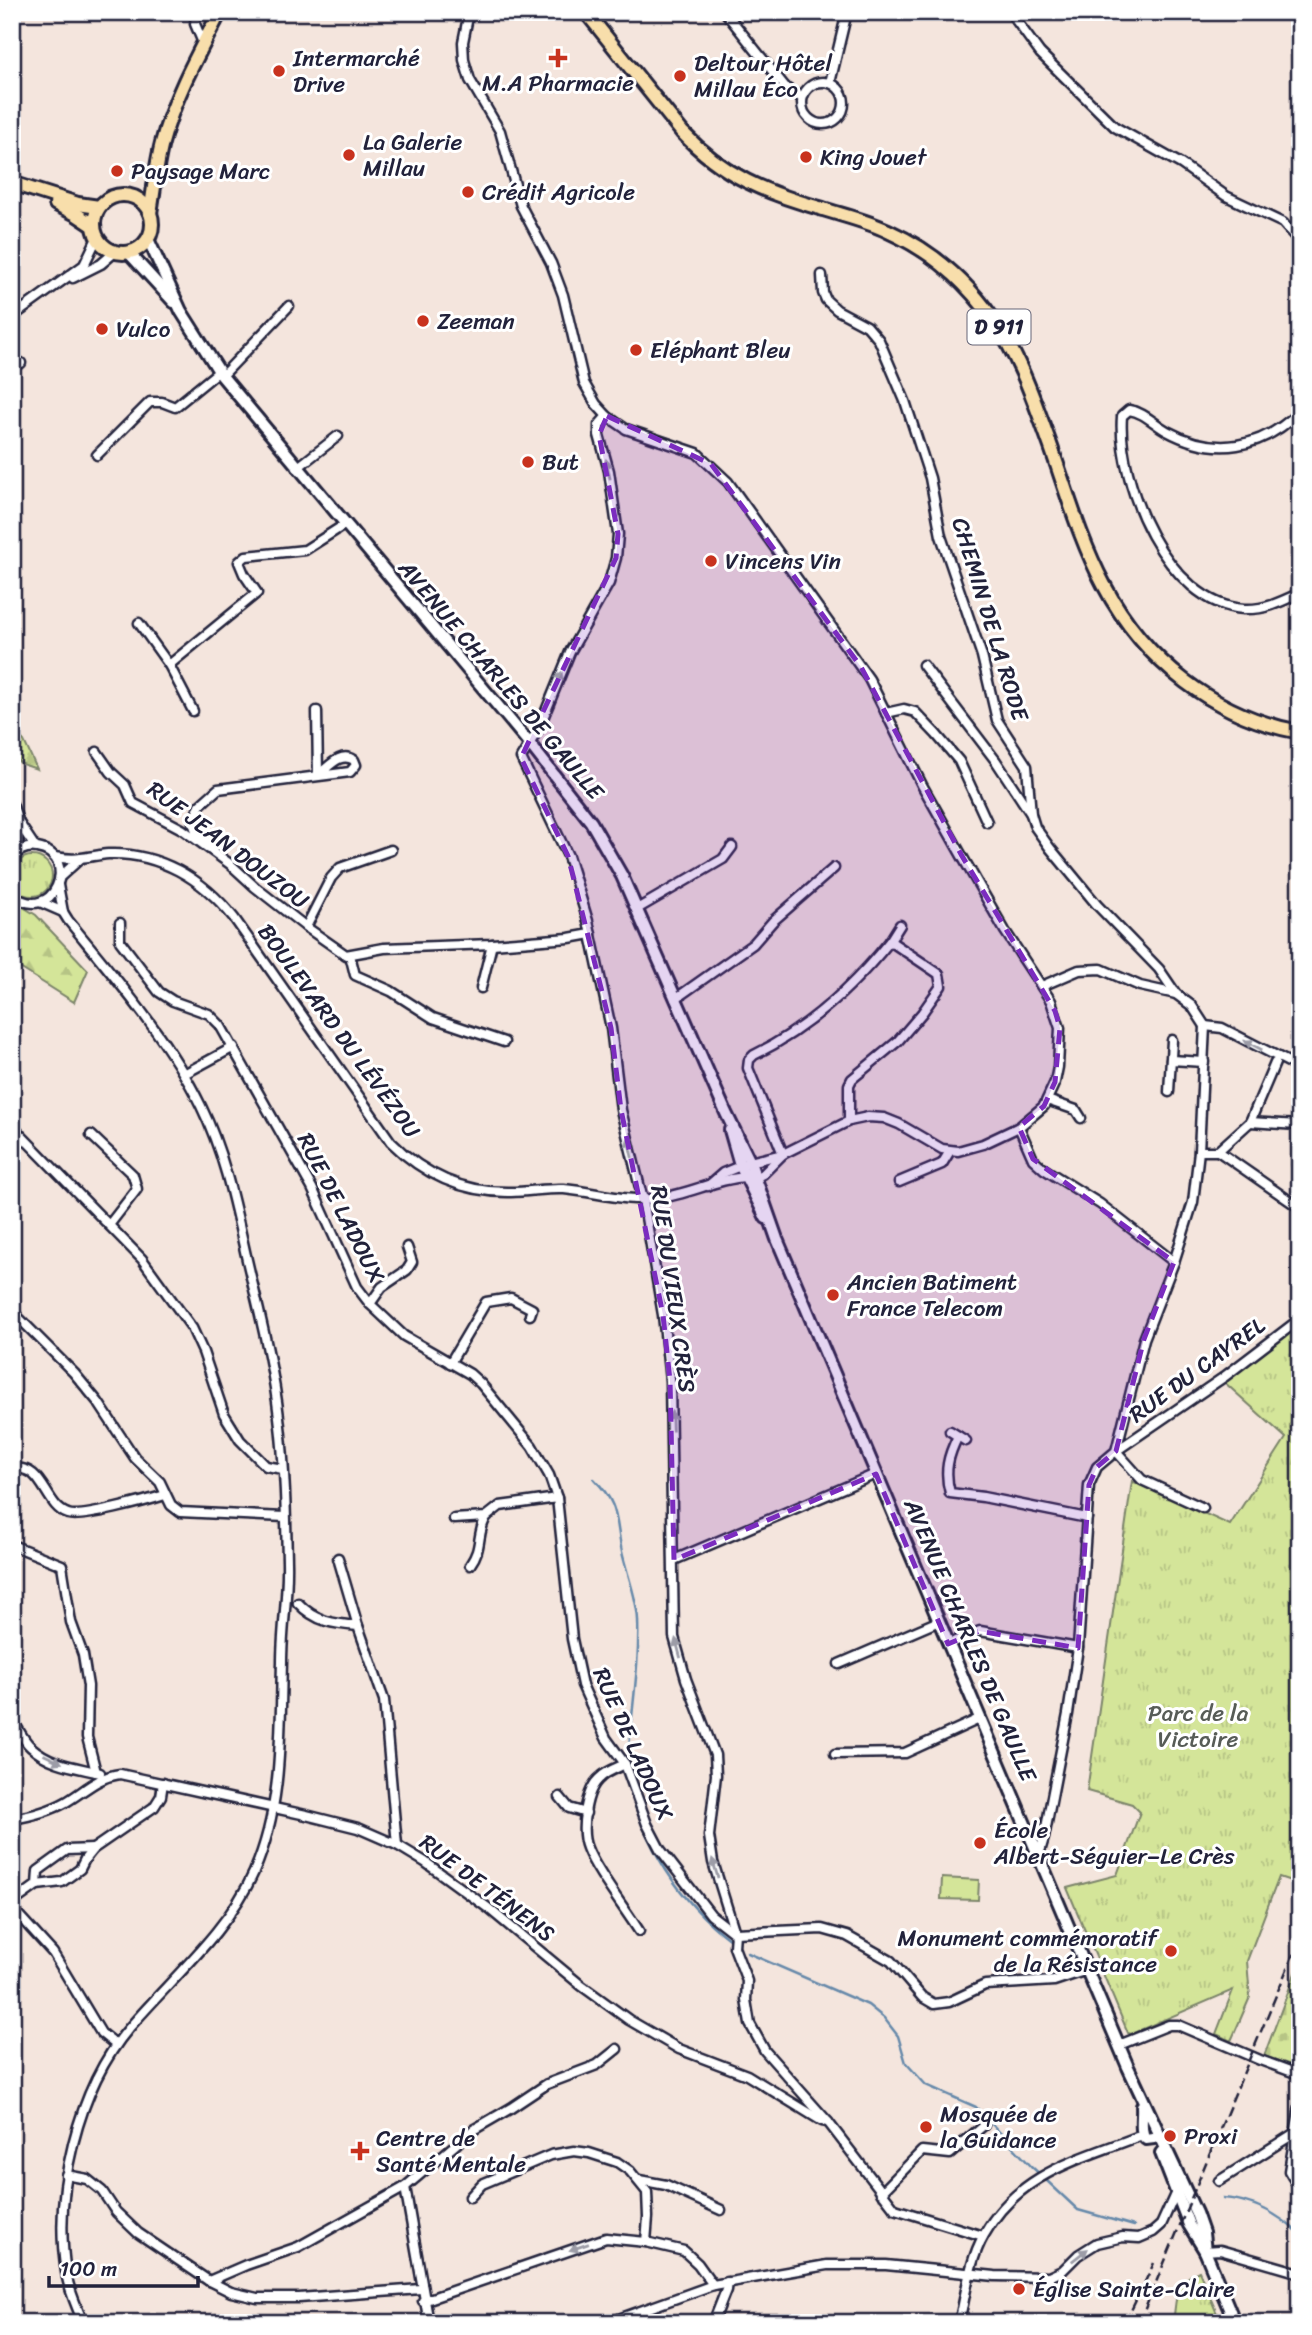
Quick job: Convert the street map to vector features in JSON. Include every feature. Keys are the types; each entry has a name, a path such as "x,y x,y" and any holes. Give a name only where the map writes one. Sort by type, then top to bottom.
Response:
{"main road":[{"name":"D 911","path":"587,13 682,132 727,172 762,189 870,223 900,237 933,258 966,285 1004,335 1020,366 1085,542 1103,584 1124,618 1152,653 1190,687 1251,718 1300,732"},
{"path":"122,253 140,248 148,239 152,229 150,213 157,163 165,132 179,94 217,18"},
{"path":"133,197 149,183 157,163"},
{"path":"12,183 78,204 100,207"},
{"path":"12,191 58,204 95,232 104,247 122,253 181,311"},
{"path":"95,232 95,216 100,207 115,196 133,197 143,203 150,213"},
{"path":"148,239 181,311"},
{"name":"AVENUE CHARLES DE GAULLE","path":"181,311 220,374 529,743 591,822 622,876 726,1114 1119,2045 1140,2096 1150,2130 1195,2238 1205,2251"},
{"name":"AVENUE CHARLES DE GAULLE","path":"726,1114 735,1151 746,1164"},
{"name":"AVENUE CHARLES DE GAULLE","path":"751,1177 762,1190 777,1239"},
{"path":"1150,2130 1196,2213 1203,2233 1205,2251 1236,2323"}],"street":[{"path":"196,12 195,24 203,43"},
{"path":"469,12 463,42 464,61 470,80 500,131 521,206 551,263 563,295 584,383 596,404 607,416 635,432 696,453 711,464 727,482 862,667 922,785 1005,930 1042,986 1055,1011 1060,1028 1058,1066 1048,1100 1035,1116 1019,1127 983,1144 950,1150 936,1146 899,1124 884,1118 868,1117 849,1121 783,1154 763,1174 751,1177"},
{"path":"724,12 786,88 802,98"},
{"path":"831,83 847,12"},
{"path":"1010,12 1040,53 1115,127 1181,164 1226,196 1283,223 1300,242"},
{"path":"831,83 840,91 844,103 840,116 835,121 821,124 808,119 802,108 802,98 809,86 831,83"},
{"path":"12,317 84,265 90,258 95,232"},
{"path":"52,289 122,253"},
{"name":"CHEMIN DE LA RODE","path":"822,275 826,300 867,326 879,340 905,401 930,478 941,536 982,656 997,720 1027,766 1031,814 1035,827 1097,905 1159,969 1176,994 1192,1006 1205,1026"},
{"path":"97,455 150,402 162,402 175,407 220,374 289,306"},
{"path":"1300,411 1287,424 1268,436 1244,445 1218,447 1194,441 1169,432 1139,412 1129,410 1122,416 1121,431 1126,470 1139,509 1176,570 1199,593 1220,604 1244,609 1270,607 1300,593"},
{"path":"529,743 539,728 570,652 609,583 617,558 618,534 610,471 599,435 599,425 607,416"},
{"path":"297,468 338,436"},
{"path":"169,665 257,593 239,562 246,556 305,550 344,525"},
{"path":"139,623 169,665 193,711"},
{"path":"923,665 996,761 1031,814"},
{"path":"886,713 904,709 915,712 936,734 959,761 987,822"},
{"path":"230,864 196,831 193,821 200,805 211,794 227,787 318,775 317,711"},
{"name":"RUE DU VIEUX CRÈS","path":"529,743 521,758 568,856 590,934 611,1027 621,1110 643,1200 663,1315 670,1381 674,1637 686,1679 715,1755 716,1775 709,1836 713,1862 735,1933 734,1947 747,1981 746,2000 750,2024 765,2051 828,2122 895,2209 984,2236"},
{"name":"RUE JEAN DOUZOU","path":"97,752 111,772 125,785 133,803 182,829 230,864 306,927 339,951 350,955 355,975 391,991 433,1018 504,1042"},
{"path":"12,804 19,823 35,847 48,852 58,863 63,912"},
{"path":"19,823 14,854 35,847"},
{"path":"637,909 723,859 732,847"},
{"path":"306,927 331,878 340,869 391,850"},
{"name":"BOULEVARD DU LÉVÉZOU","path":"54,857 80,859 110,854 133,855 158,861 187,875 213,894 234,918 391,1142 414,1163 432,1174 470,1189 488,1192 559,1189 643,1200 751,1177"},
{"path":"40,902 52,895 59,881 80,859"},
{"path":"676,999 753,944 773,921 834,868"},
{"path":"12,894 26,902 40,902 63,912 147,1019 184,1074 202,1108 229,1178 275,1387 283,1469 287,1605 274,1808 269,1830 240,1899 116,2045 86,2105 66,2175 61,2222 66,2277 83,2323"},
{"name":"RUE DE LADOUX","path":"120,923 120,941 150,983 173,1000 209,1014 220,1025 312,1188 353,1278 370,1304 404,1336 470,1374 502,1407 537,1455 549,1475 557,1498 572,1639 582,1685 606,1738 625,1764 647,1824 660,1849 711,1915 735,1933"},
{"path":"783,1154 748,1068 748,1060 802,1027 861,977 900,925"},
{"path":"350,955 384,948 492,944 590,934"},
{"path":"849,1121 849,1085 852,1079 898,1041 941,986 939,974 890,941"},
{"path":"481,988 492,944"},
{"path":"1042,986 1079,970 1101,969 1140,986 1176,994"},
{"path":"1203,1508 1142,1480 1116,1451 1144,1339 1174,1262 1193,1202 1199,1151 1205,1026 1222,1028 1300,1068"},
{"path":"1169,1092 1172,1040"},
{"path":"184,1074 234,1047"},
{"path":"1171,1060 1204,1062"},
{"path":"1218,1151 1250,1122 1275,1063"},
{"path":"1048,1100 1076,1110 1081,1118"},
{"path":"1250,1122 1299,1123 1297,1165"},
{"path":"12,1126 142,1259 192,1328 224,1414 240,1440 266,1466 283,1469"},
{"path":"1019,1127 1033,1159 1044,1169 1100,1204 1174,1262"},
{"path":"91,1135 133,1175 136,1182 137,1189 109,1225"},
{"path":"899,1182 943,1164 950,1150"},
{"path":"1199,1151 1218,1151 1300,1208"},
{"name":"BOULEVARD DU LÉVÉZOU","path":"708,1186 723,1173 783,1154"},
{"path":"370,1304 382,1286 407,1270 412,1262 407,1247"},
{"path":"450,1363 486,1302 511,1298 532,1309 530,1315"},
{"path":"12,1311 74,1373 98,1402 135,1458 160,1482 164,1495 180,1512 285,1517"},
{"name":"RUE DU CAYREL","path":"1039,1855 1068,1714 1078,1648 1089,1485 1096,1468 1300,1319"},
{"path":"966,1441 954,1433 946,1478 950,1493 1087,1518"},
{"path":"12,1469 17,1468 38,1476 55,1505 68,1514 79,1515 124,1507 164,1495"},
{"path":"674,1560 876,1474"},
{"path":"470,1565 479,1552 480,1529 486,1517 500,1506 557,1498"},
{"path":"454,1519 486,1517"},
{"path":"12,1545 62,1565 71,1622 83,1655 88,1686 87,1737 96,1772"},
{"path":"338,1558 384,1700 397,1845"},
{"path":"298,1604 307,1613 325,1623 358,1626"},
{"path":"839,1664 939,1621"},
{"path":"948,1644 979,1631 1078,1648"},
{"path":"835,1754 905,1753 979,1718"},
{"name":"RUE DE TÉNENS","path":"12,1719 30,1746 50,1760 73,1768 110,1775 120,1774 274,1808 358,1828 397,1845 482,1903 582,1986 629,2020 679,2049 747,2075 822,2121 828,2122"},
{"path":"625,1764 601,1777 591,1788 586,1813 586,1847 639,1931"},
{"path":"12,1819 64,1803 95,1781 110,1775"},
{"path":"116,2045 101,2033 53,1953 12,1906 37,1885 62,1882 80,1869 93,1849 154,1807 161,1796 163,1783"},
{"path":"560,1797 569,1808 586,1813"},
{"path":"37,1885 38,1871 66,1850 93,1849"},
{"path":"735,1933 822,1930 847,1936 891,1961 922,1997 934,2004 950,2002 985,1985 1054,1981 1087,1970"},
{"path":"1119,2045 1169,2025 1178,2025 1300,2077"},
{"path":"209,2281 298,2247 405,2187 473,2130 547,2084 597,2065 617,2049"},
{"path":"1300,2105 1289,2171 1295,2181 1300,2183"},
{"path":"881,2193 922,2151 950,2154 984,2125"},
{"path":"959,2323 971,2273 984,2236 1003,2208 1032,2181 1150,2130"},
{"path":"1219,2181 1295,2133"},
{"path":"470,2197 482,2184 551,2155 574,2151 617,2162 639,2180 647,2192 649,2204 646,2242"},
{"path":"66,2175 87,2179 102,2191 116,2212 138,2233 209,2281 231,2292 257,2298 299,2298 421,2289"},
{"path":"639,2180 666,2185 721,2210"},
{"path":"405,2187 429,2323"},
{"path":"607,2323 713,2285 827,2265 887,2265 1049,2277 1062,2272 1078,2255 1097,2244 1123,2237 1139,2238 1153,2232 1161,2225 1176,2192"},
{"path":"423,2301 606,2238 646,2242 684,2251 698,2264 713,2285"},
{"path":"1205,2251 1220,2250 1300,2273"},
{"path":"713,2323 727,2282"}],"highlighted area":[{"path":"607,416 711,464 861,667 962,856 1055,1011 1060,1028 1055,1082 1044,1106 1019,1127 1033,1159 1174,1262 1144,1339 1116,1451 1097,1467 1089,1485 1078,1648 979,1631 948,1644 876,1474 674,1560 670,1381 663,1315 621,1110 611,1028 568,856 521,758 616,558 618,534 599,435"}],"green space":[{"path":"12,729 24,741 37,769 22,764 12,756"},
{"path":"32,856 40,857 46,862 51,868 51,884 46,890 40,895 32,896 24,895 18,890 13,884 12,876 13,868 18,862 24,857"},
{"path":"12,900 36,915 88,970 74,1002 12,963"},
{"name":"Parc de la Victoire","path":"1300,1326 1300,1884 1279,1877 1247,1961 1250,1997 1231,2041 1216,2034 1233,1990 1131,2034 1128,2033 1067,1888 1117,1875 1140,1812 1132,1804 1087,1791 1132,1481 1230,1525 1286,1438 1223,1381"},
{"path":"942,1878 979,1880 978,1900 941,1899"},
{"path":"1300,1960 1300,2068 1264,2056"},
{"path":"1199,2271 1221,2323 1173,2323 1180,2286"}],"waterway":[{"path":"594,1479 608,1497 615,1513 637,1612 638,1657 628,1766"},
{"path":"628,1782 644,1828 666,1870 695,1908 730,1940"},
{"path":"748,1953 868,2005 884,2018 898,2036 906,2063 926,2085 976,2107 1031,2166 1078,2210 1134,2226"},
{"path":"1223,2198 1264,2209 1300,2235"}],"railway":[{"path":"1139,2323 1300,1938"},
{"path":"1125,2323 1154,2263"}],"place":[{"name":"M.A Pharmacie","path":"558,58"},
{"name":"Intermarché Drive","path":"279,71"},
{"name":"Deltour Hôtel Millau Éco","path":"680,76"},
{"name":"La Galerie Millau","path":"349,155"},
{"name":"King Jouet","path":"806,157"},
{"name":"Paysage Marc","path":"117,171"},
{"name":"Crédit Agricole","path":"468,192"},
{"name":"Zeeman","path":"423,321"},
{"name":"Vulco","path":"102,329"},
{"name":"Eléphant Bleu","path":"636,350"},
{"name":"But","path":"528,462"},
{"name":"Vincens Vin","path":"711,561"},
{"name":"Ancien Batiment France Telecom","path":"833,1295"},
{"name":"École Albert-Séguier–Le Crès","path":"980,1843"},
{"name":"Monument commémoratif de la Résistance","path":"1171,1951"},
{"name":"Mosquée de la Guidance","path":"926,2127"},
{"name":"Proxi","path":"1170,2136"},
{"name":"Centre de Santé Mentale","path":"360,2151"},
{"name":"Église Sainte-Claire","path":"1019,2289"}]}
